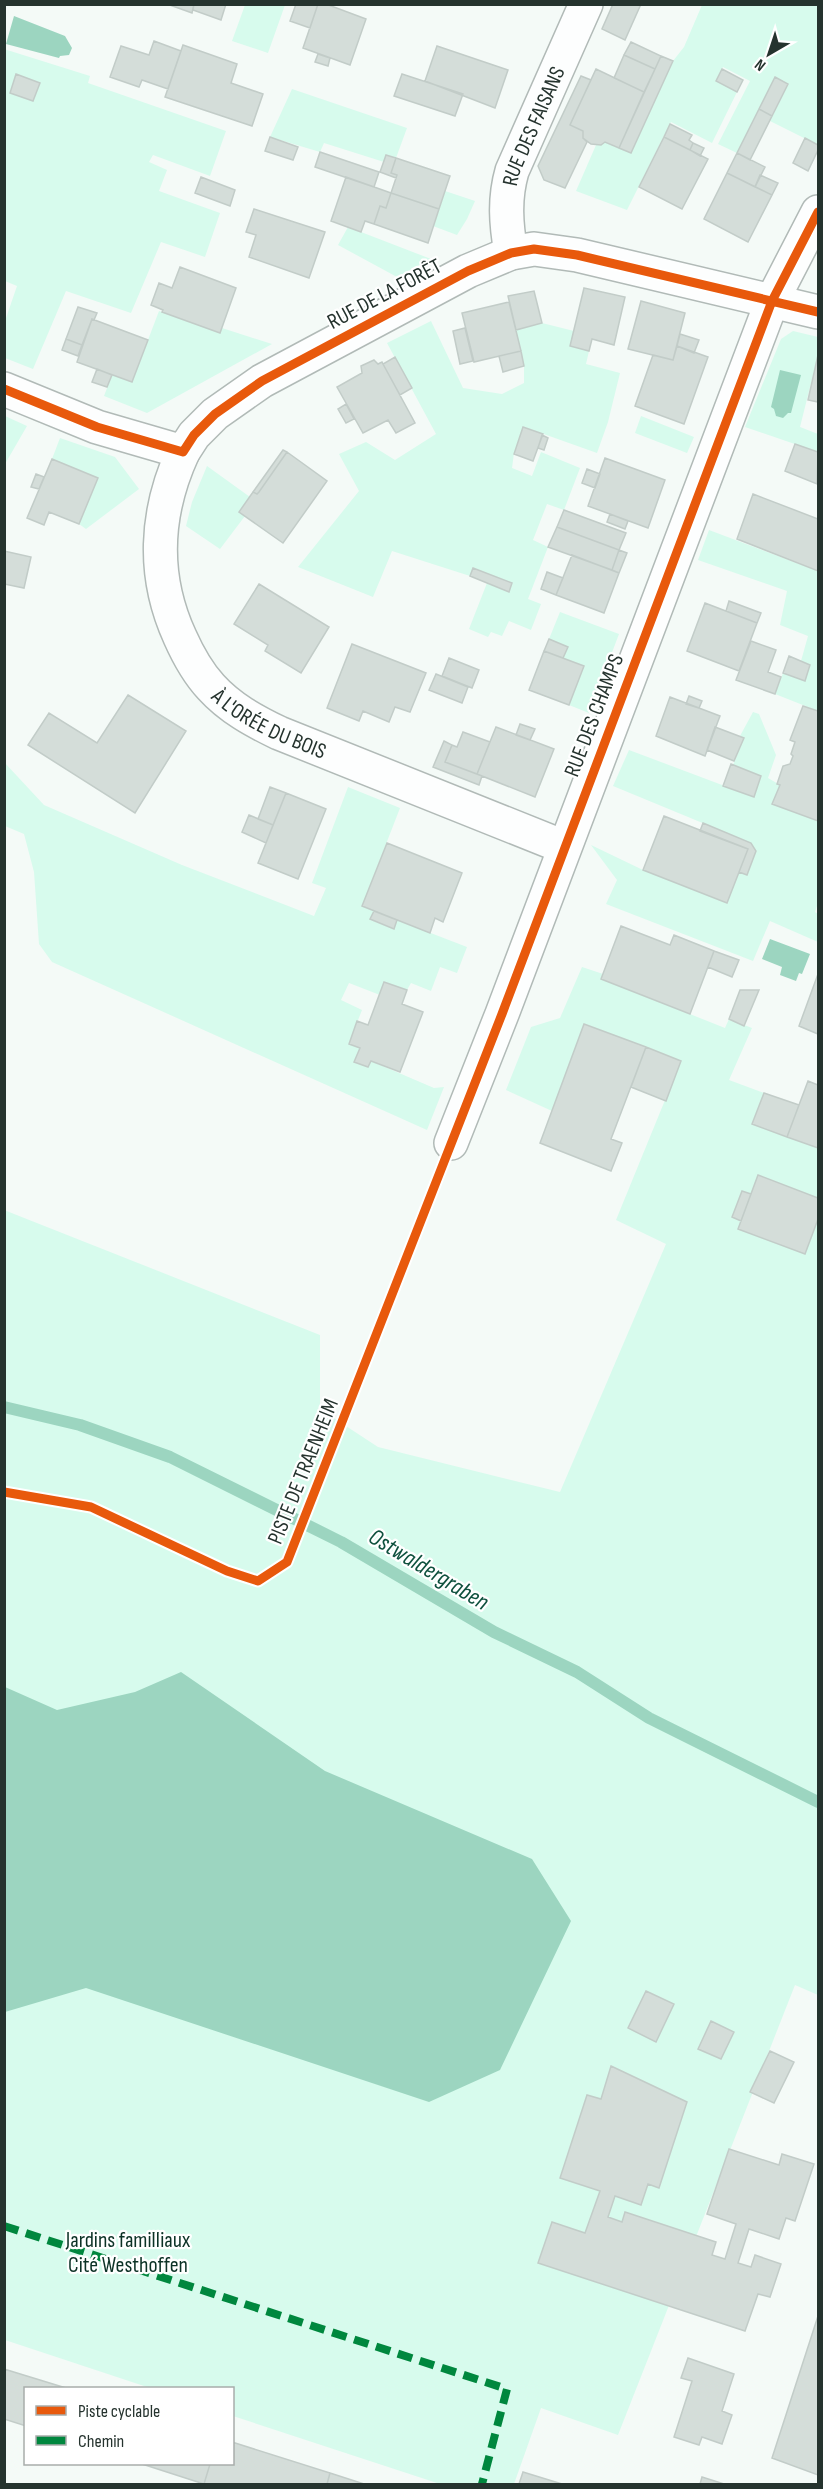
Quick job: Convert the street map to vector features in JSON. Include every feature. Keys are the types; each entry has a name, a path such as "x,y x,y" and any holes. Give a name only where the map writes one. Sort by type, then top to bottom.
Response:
{"street":[{"name":"RUE DES FAISANS","path":"511,253 506,217 508,187 512,171 586,4"},
{"name":"RUE DES CHAMPS","path":"451,1143 772,301 819,212"},
{"name":"RUE DE LA FORÊT","path":"183,452 194,435 215,414 262,381 468,271 511,253 534,249 569,254 819,312"},
{"path":"4,389 97,427 183,452"},
{"name":"À L'ORÉE DU BOIS","path":"183,452 167,493 160,530 161,578 166,603 180,638 197,669 211,687 243,714 279,733 564,847"}],"green space":[{"path":"245,5 285,5 268,53 232,41"},
{"path":"702,5 818,5 818,145 770,121 788,84 776,77 737,153 718,144 750,81 723,67 716,81 737,92 712,143 671,122 627,210 576,191 596,145 605,142 631,153 673,61 684,47"},
{"path":"4,49 90,76 88,83 226,131 210,176 153,155 149,162 167,170 159,191 220,213 205,257 161,242 131,313 66,291 33,369 5,358 5,321 17,286 5,281"},
{"path":"292,89 407,128 396,158 387,155 384,162 324,143 320,152 270,137"},
{"path":"445,191 475,201 457,235 433,226"},
{"path":"348,227 431,259 397,277 338,245"},
{"path":"159,311 220,333 222,328 272,344 147,413 104,396 112,375 132,382"},
{"path":"431,321 463,388 502,394 524,383 524,366 516,330 542,323 574,331 570,346 589,351 586,364 620,373 608,422 597,453 524,427 514,453 512,468 532,476 541,452 580,468 564,510 547,504 533,540 548,547 528,599 541,604 531,630 509,621 502,636 491,632 488,637 469,629 487,583 509,592 512,584 473,568 470,576 392,551 373,597 298,567 359,491 339,454 366,442 395,460 436,434 387,343"},
{"path":"793,331 818,337 818,355 800,427 818,434 818,452 745,427 781,339"},
{"path":"5,416 27,426 5,464"},
{"path":"641,416 694,437 687,453 635,433"},
{"path":"60,438 115,457 139,489 86,529 79,524 97,478 52,459"},
{"path":"207,466 250,497 239,512 245,516 220,549 186,526 192,502"},
{"path":"709,530 818,571 818,711 775,694 783,673 805,681 810,665 801,661 808,636 780,625 787,591 698,560"},
{"path":"560,612 619,634 589,713 569,705 584,666 563,658 567,647 549,639"},
{"path":"753,712 759,714 776,755 768,778 780,785 773,804 818,821 818,903 815,912 818,914 818,942 770,921 753,961 606,904 617,880 591,845 643,870 727,902 739,872 747,875 756,851 751,843 613,786 629,750 754,797 761,776 733,765 744,738 740,736"},
{"path":"4,762 44,805 182,865 314,916 326,888 312,883 348,787 400,808 362,906 374,911 371,920 394,929 397,920 467,947 457,973 440,967 431,991 411,983 407,990 385,982 380,995 349,983 341,1000 362,1010 349,1043 360,1048 355,1061 371,1061 434,1088 444,1087 427,1130 52,962 39,944 34,872 24,834 5,826"},
{"name":"Jardins familliaux Cité Westhoffen","path":"582,967 603,974 602,979 725,1028 729,1019 752,1028 729,1080 764,1093 752,1124 818,1148 818,1198 758,1176 751,1194 742,1191 732,1217 741,1221 738,1229 805,1254 818,1218 818,1995 795,1985 618,2435 541,2408 514,2484 440,2484 234,2416 234,2387 147,2387 5,2340 4,1210 320,1335 320,1409 378,1447 560,1492 666,1244 616,1220 681,1061 585,1024 552,1111 506,1090 531,1027 560,1018"}],"shaded area":[{"path":"14,16 65,36 72,48 69,55 59,58 6,44"},
{"path":"780,370 801,375 791,413 783,418 776,416 771,407"},
{"path":"770,939 810,954 802,974 799,973 796,981 780,975 782,967 762,959"},
{"path":"181,1672 325,1771 532,1859 571,1921 500,2070 429,2102 86,1988 5,2012 5,1687 57,1710 135,1692"}],"building":[{"path":"167,4 194,4 192,13"},
{"path":"194,4 226,4 221,20 193,10"},
{"path":"296,4 318,4 310,28 290,21"},
{"path":"318,4 326,4 366,19 350,65 303,48"},
{"path":"613,4 641,4 625,40 602,29"},
{"path":"154,41 181,51 168,89 142,80 139,87 110,77 121,46 149,55"},
{"path":"631,42 661,56 655,69 624,55"},
{"path":"183,45 237,64 231,83 263,94 252,126 165,97"},
{"path":"437,46 508,70 495,108 425,81"},
{"path":"318,54 330,58 328,66 315,62"},
{"path":"624,55 655,69 644,92 614,78"},
{"path":"661,56 673,61 631,153 619,148"},
{"path":"596,69 644,92 619,148 605,142 601,145 591,144 583,138 583,131 570,125"},
{"path":"722,69 743,80 737,92 716,81"},
{"path":"16,74 40,83 33,101 10,93"},
{"path":"402,74 463,94 455,116 394,96"},
{"path":"581,76 591,80 570,125 583,131 583,138 587,142 565,188 544,180 538,166"},
{"path":"775,77 788,84 772,116 759,109"},
{"path":"759,109 772,116 750,160 737,153"},
{"path":"670,124 692,135 689,140 693,143 690,150 664,137"},
{"path":"270,137 298,147 293,160 265,151"},
{"path":"664,137 708,159 682,209 639,187"},
{"path":"805,138 818,145 808,171 793,163"},
{"path":"693,143 704,148 700,156 690,150"},
{"path":"320,152 379,172 374,187 315,167"},
{"path":"737,153 765,167 755,187 727,173"},
{"path":"386,155 396,158 391,173 397,175 396,178 380,172"},
{"path":"396,158 450,176 439,209 391,193 397,175 391,173"},
{"path":"727,173 772,195 748,242 704,219"},
{"path":"760,175 778,183 772,195 755,187"},
{"path":"201,177 235,190 230,206 195,193"},
{"path":"346,177 391,193 386,208 380,206 374,224 365,221 361,232 331,221"},
{"path":"391,193 439,209 428,243 374,224 380,206 386,208"},
{"path":"254,209 325,232 309,278 249,257 256,235 246,232"},
{"path":"180,267 236,288 220,333 162,312 163,310 151,305 159,283 172,288"},
{"path":"584,288 625,297 614,345 592,339 589,351 570,346"},
{"path":"534,291 542,323 516,330 508,296"},
{"path":"641,301 685,313 673,360 628,349"},
{"path":"509,302 521,351 474,362 462,313"},
{"path":"78,307 97,313 94,320 92,319 82,345 66,339"},
{"path":"92,319 148,340 132,382 77,362"},
{"path":"465,328 473,361 460,364 453,331"},
{"path":"680,334 699,340 694,353 677,346"},
{"path":"66,339 82,345 78,356 62,350"},
{"path":"677,346 708,357 684,424 635,406 653,355 673,360"},
{"path":"521,351 524,366 503,372 499,356"},
{"path":"818,355 818,402 808,400"},
{"path":"395,357 412,388 400,395 383,364"},
{"path":"374,360 378,364 382,362 415,423 396,433 388,420 363,433 337,387 362,373 361,366"},
{"path":"97,369 112,375 107,387 92,382"},
{"path":"346,404 354,419 346,423 338,409"},
{"path":"523,427 543,434 533,461 514,454"},
{"path":"542,435 548,438 544,450 538,448"},
{"path":"795,444 818,452 817,484 785,471"},
{"path":"283,450 287,452 259,492 257,494 253,492"},
{"path":"287,452 327,481 283,543 239,512 253,492 257,494 259,492"},
{"path":"605,458 665,480 648,528 588,506"},
{"path":"52,459 98,478 79,524 49,512 44,525 27,518"},
{"path":"587,469 600,474 595,488 582,483"},
{"path":"36,474 44,477 39,489 31,487"},
{"path":"753,494 818,519 818,571 737,539"},
{"path":"564,510 626,533 619,550 557,527"},
{"path":"610,514 628,521 625,529 607,522"},
{"path":"557,527 619,550 612,570 548,547"},
{"path":"619,550 627,553 619,573 612,570"},
{"path":"4,551 31,557 24,588 4,584"},
{"path":"572,555 619,573 604,613 556,595"},
{"path":"473,568 512,583 509,592 470,576"},
{"path":"547,572 563,578 556,595 541,589"},
{"path":"259,584 329,627 301,673 265,651 268,645 234,624"},
{"path":"729,601 761,613 757,623 726,611"},
{"path":"705,603 757,623 739,671 687,651"},
{"path":"549,639 568,647 563,658 544,651"},
{"path":"751,641 776,650 768,672 781,677 775,694 736,680"},
{"path":"352,644 426,673 410,712 395,707 389,722 363,711 359,721 327,708"},
{"path":"544,651 584,666 569,705 529,690"},
{"path":"789,656 810,665 805,681 783,673"},
{"path":"449,658 479,670 472,688 442,676"},
{"path":"436,674 468,687 462,703 429,690"},
{"path":"128,695 186,731 135,813 28,745 49,713 97,743"},
{"path":"689,696 702,701 699,708 686,704"},
{"path":"670,697 720,716 705,756 656,736"},
{"path":"803,706 818,711 818,821 772,804 780,785 777,784 783,766 790,764 793,756 791,754 795,742 790,740"},
{"path":"520,724 535,729 530,740 516,735"},
{"path":"496,727 554,749 535,797 477,774"},
{"path":"715,727 744,738 734,761 707,750"},
{"path":"463,732 490,742 477,774 445,762 452,745 457,747"},
{"path":"444,741 452,745 445,762 482,776 479,785 433,767"},
{"path":"731,764 761,776 754,797 723,786"},
{"path":"270,787 286,793 273,825 258,819"},
{"path":"286,793 326,809 298,879 258,863"},
{"path":"249,815 273,825 266,843 242,832"},
{"path":"664,816 748,849 727,903 643,870"},
{"path":"703,823 751,843 756,851 747,875 739,872 748,849 700,831"},
{"path":"387,843 462,873 443,922 435,918 430,933 362,906"},
{"path":"374,911 397,920 394,929 370,919"},
{"path":"621,926 670,945 674,935 714,951 690,1014 601,979"},
{"path":"714,951 739,960 732,977 708,967"},
{"path":"818,974 818,1034 799,1026"},
{"path":"384,982 407,990 402,1004 423,1012 400,1072 371,1061 368,1067 354,1062 360,1048 349,1044 357,1021 368,1025"},
{"path":"740,990 759,990 744,1026 729,1019"},
{"path":"584,1024 646,1047 611,1139 622,1143 611,1171 540,1143"},
{"path":"646,1047 681,1061 666,1101 631,1087"},
{"path":"808,1081 818,1085 818,1148 787,1137"},
{"path":"764,1093 799,1105 787,1137 752,1124"},
{"path":"758,1175 818,1198 818,1219 805,1254 738,1229"},
{"path":"742,1191 751,1194 741,1221 732,1217"},
{"path":"646,1991 674,2004 656,2042 628,2028"},
{"path":"711,2021 734,2032 721,2059 698,2049"},
{"path":"770,2051 794,2062 774,2103 750,2092"},
{"path":"611,2066 687,2102 659,2188 648,2184 641,2205 615,2196 608,2217 622,2222 625,2212 716,2242 712,2255 725,2259 736,2224 707,2214 729,2149 779,2165 782,2154 814,2164 795,2221 786,2218 779,2239 749,2229 738,2263 751,2267 755,2255 781,2264 770,2297 758,2294 745,2331 538,2263 552,2222 585,2233 600,2191 560,2178 587,2095 601,2099"},
{"path":"818,2316 818,2475 772,2458"},
{"path":"688,2358 734,2374 722,2411 732,2415 722,2444 702,2437 699,2445 674,2437 692,2381 681,2378"},
{"path":"4,2369 63,2387 24,2387 24,2425 4,2419"},
{"path":"234,2443 330,2473 327,2484 204,2484 210,2465 234,2465"},
{"path":"145,2465 210,2465 204,2484"},
{"path":"523,2472 562,2484 519,2484"},
{"path":"330,2473 364,2484 327,2484"},
{"path":"702,2477 724,2484 700,2484"}],"waterway":[{"name":"Ostwaldergraben","path":"4,1407 80,1425 170,1457 341,1542 494,1632 577,1672 649,1718 818,1802"}],"marked path":[{"path":"4,2226 507,2389 482,2484"}],"cycle path":[{"name":"PISTE DE TRAENHEIM","path":"4,1492 91,1507 227,1571 258,1581 287,1562 502,1014 772,301 818,212"},
{"path":"4,389 97,427 183,452 194,435 215,414 262,381 468,271 511,253 534,249 577,255 818,312"}]}
